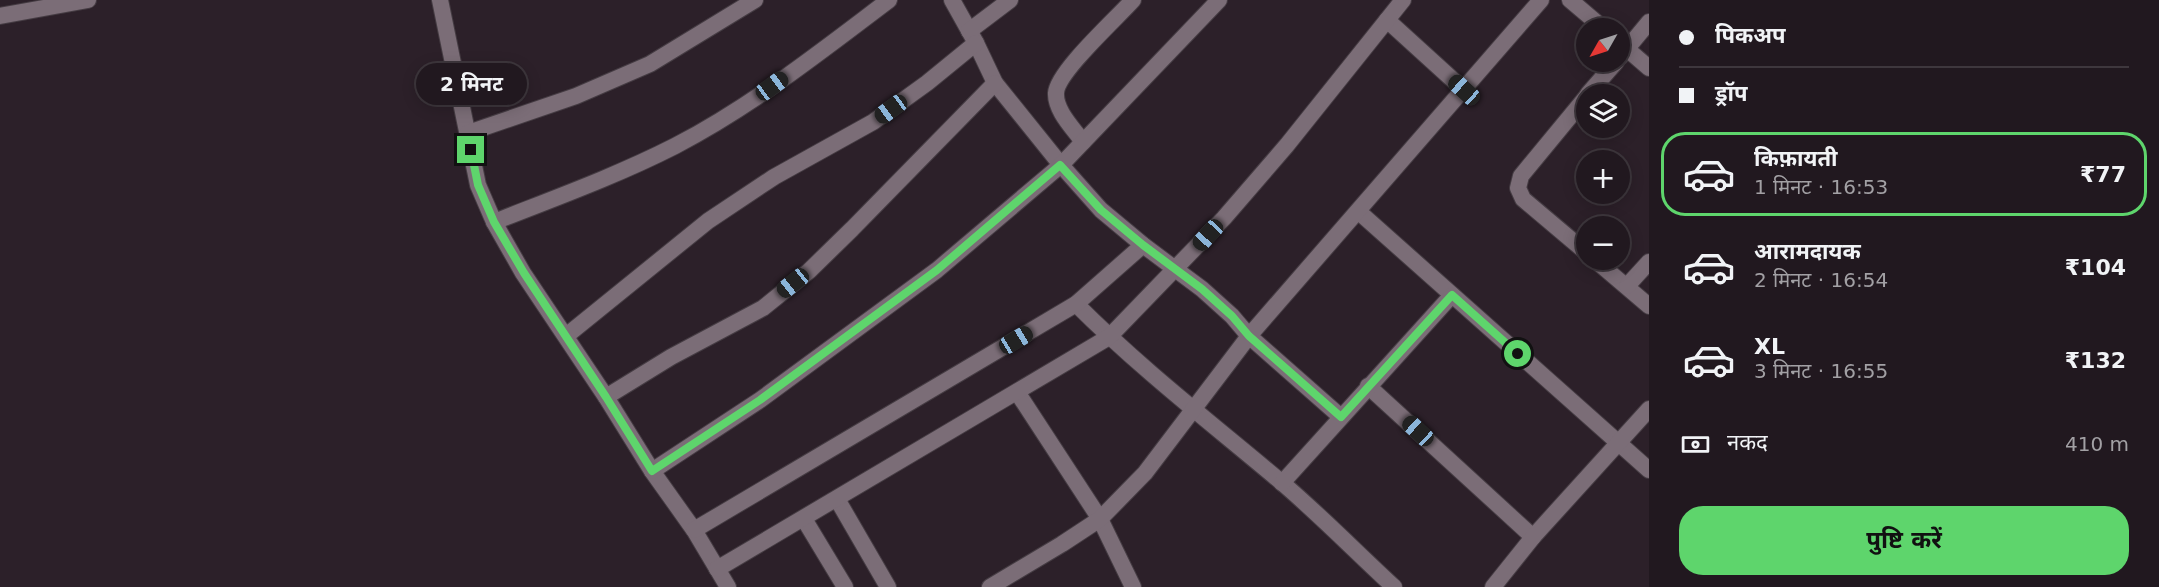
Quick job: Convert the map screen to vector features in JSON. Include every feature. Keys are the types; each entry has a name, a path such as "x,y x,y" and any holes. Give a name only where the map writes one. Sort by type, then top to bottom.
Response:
{"street":[{"path":"0,16 88,0"},
{"path":"440,0 478,185 494,222 524,273 652,471 694,530 728,587"},
{"path":"468,133 576,96 650,64 755,0"},
{"path":"494,222 620,172 676,145 753,99 890,0"},
{"path":"952,0 994,83 1060,165 1101,210 1202,289 1232,316 1249,336 1341,417"},
{"path":"566,336 708,221 774,177 873,122 927,83 1010,0"},
{"path":"1083,142 1058,107 1056,94 1059,83 1069,68 1133,0"},
{"path":"652,471 760,400 937,270 1060,165 1219,0"},
{"path":"717,569 1109,337 1176,269 1287,146 1403,0"},
{"path":"990,587 1100,519 1146,473 1249,336 1541,0"},
{"path":"1569,0 1591,18"},
{"path":"1387,20 1464,90"},
{"path":"1630,43 1649,22"},
{"path":"1630,58 1649,68"},
{"path":"1597,84 1606,72"},
{"path":"606,397 671,357 763,308 809,271 994,83"},
{"path":"1576,110 1521,176 1518,188 1523,199 1576,244"},
{"path":"1359,212 1649,470"},
{"path":"694,530 1076,304 1143,245"},
{"path":"1627,286 1649,262"},
{"path":"1607,270 1649,306"},
{"path":"1282,483 1452,295"},
{"path":"1076,304 1109,337 1193,410 1282,483 1394,587"},
{"path":"1368,386 1533,537"},
{"path":"1017,392 1100,519 1133,587"},
{"path":"1493,587 1533,537 1649,409"},
{"path":"837,499 888,587"},
{"path":"804,519 845,587"}],"route":[{"path":"471,150 478,185 494,222 524,273 652,471 760,400 937,270 1060,165 1101,210 1202,289 1232,316 1249,336 1341,417 1452,295 1518,354"}]}
